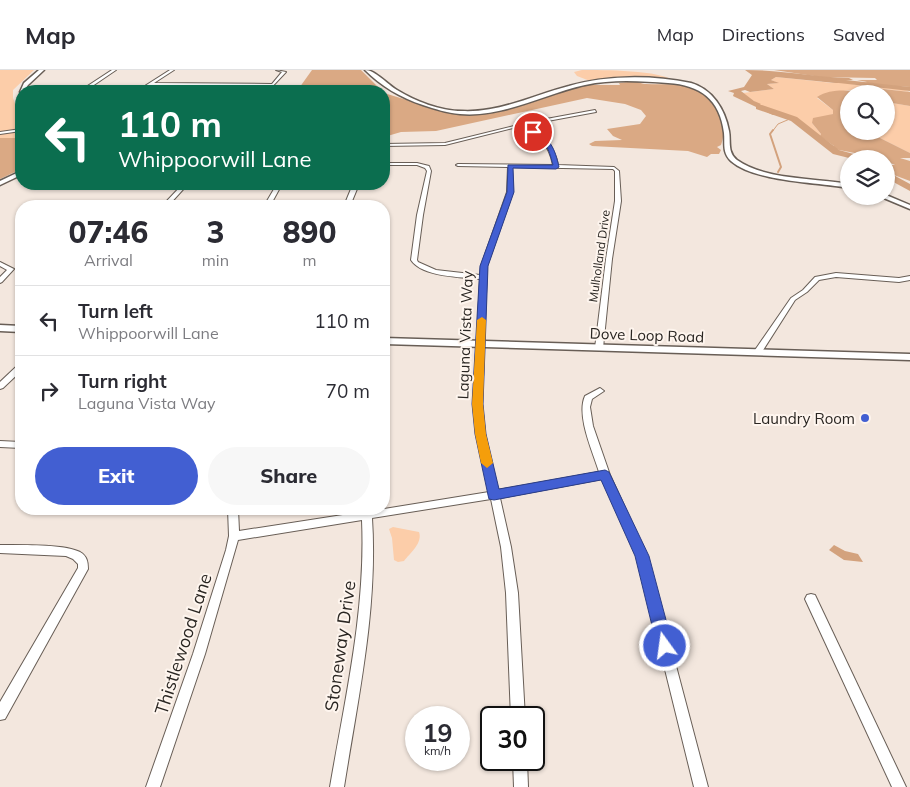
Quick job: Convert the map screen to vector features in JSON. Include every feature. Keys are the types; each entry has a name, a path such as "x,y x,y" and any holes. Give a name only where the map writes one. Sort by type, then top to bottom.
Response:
{"street":[{"path":"25,85 42,70"},
{"path":"91,85 114,70"},
{"path":"153,84 172,70"},
{"path":"153,84 272,85 284,72 278,70"},
{"path":"367,70 384,85"},
{"path":"390,89 404,96 447,111 463,113 493,109 595,82 642,80 690,84 702,88 712,96 726,128 726,148 728,154 738,162 750,168 772,174 840,185"},
{"path":"390,144 445,144 522,125 595,111"},
{"path":"458,165 556,167 552,149 545,139 522,125"},
{"path":"0,133 15,131"},
{"path":"390,164 417,164 428,167 429,171 420,215 414,260 416,264 436,272 483,278"},
{"name":"Laguna Vista Way","path":"510,166 510,192 486,255 483,278 478,404 481,434 506,547 512,593 517,706"},
{"name":"Mulholland Drive","path":"556,167 614,168 617,171 618,201 609,258 599,348"},
{"path":"0,184 15,176"},
{"path":"170,200 180,190"},
{"path":"895,201 910,207"},
{"path":"0,264 11,269 0,281"},
{"path":"757,353 793,299 805,291 817,278 836,275 909,279"},
{"path":"0,328 15,328"},
{"name":"Dove Loop Road","path":"390,341 910,357"},
{"path":"0,386 15,372"},
{"path":"600,391 588,398 586,407 589,426 605,475 642,556 701,787"},
{"path":"0,444 15,445"},
{"path":"390,509 494,495 605,475"},
{"name":"Thistlewood Lane","path":"153,787 199,654 234,536 233,515"},
{"path":"234,536 350,515"},
{"name":"Stoneway Drive","path":"337,787 365,613 369,549 367,515"},
{"path":"0,549 67,552 77,556 83,562 83,569 4,699 0,714"},
{"path":"811,598 899,787"},
{"path":"520,771 521,787"}],"shaded area":[{"path":"0,70 34,70 18,85 15,85 13,90 15,138 0,138"},
{"path":"312,70 361,70 376,85 301,85"},
{"path":"582,70 645,73 667,77 673,81 590,81 577,76 574,72"},
{"path":"745,70 849,78 853,80 836,81 839,83 836,83 776,77 771,80 779,83 767,84 774,89 750,92 741,91 761,104 762,107 782,113 780,115 773,115 733,96 734,93 728,91 744,87 752,75"},
{"path":"774,70 910,70 910,87 863,84 867,82 857,80 877,80 875,78 821,77"},
{"path":"776,77 833,83 838,83 835,81 837,81 857,85 840,85 840,92 821,95 817,98 833,110 833,114 812,123 821,134 820,136 798,119 762,107 743,93 774,89 767,84 778,83 771,80"},
{"path":"635,81 645,84 680,84 697,89 705,94 719,115 722,126 722,141 721,145 717,147 721,150 719,154 711,154 707,157 688,151 592,146 589,144 595,141 622,140 613,136 607,129 640,124 646,116 641,110 625,104 587,98 436,131 401,132 390,135 390,95 443,111 481,113 588,85 620,85 619,83"},
{"path":"895,88 903,89 910,92 895,90"},
{"path":"895,90 910,92 910,106 895,104"},
{"path":"840,91 840,140 884,140 910,153 910,158 900,158 910,161 910,181 895,175 895,150 840,150 834,149 834,146 820,136 821,134 812,123 813,118 833,114 833,110 817,97"},
{"path":"895,104 910,106 910,153 884,140 895,140"},
{"path":"0,138 15,138 15,172 0,179"},
{"path":"393,527 419,532 418,544 404,561 398,562 394,560 392,538 389,529"},
{"path":"834,545 845,551 858,554 863,562 844,560 829,550"}],"waterway":[{"path":"821,79 910,89"},
{"path":"759,107 794,119 836,152 840,153"},
{"path":"772,132 778,124 792,118"},
{"path":"773,130 770,134 781,167 778,172"},
{"path":"895,179 910,188"}],"slow traffic":[{"path":"482,320 478,404 481,434 487,463"}],"place":[{"name":"Laundry Room","path":"865,418"}],"route":[{"path":"533,132 545,139 552,149 556,167 510,166 510,192 508,200 486,255 484,266 478,404 481,434 494,495 605,475 642,556 665,646"}]}
